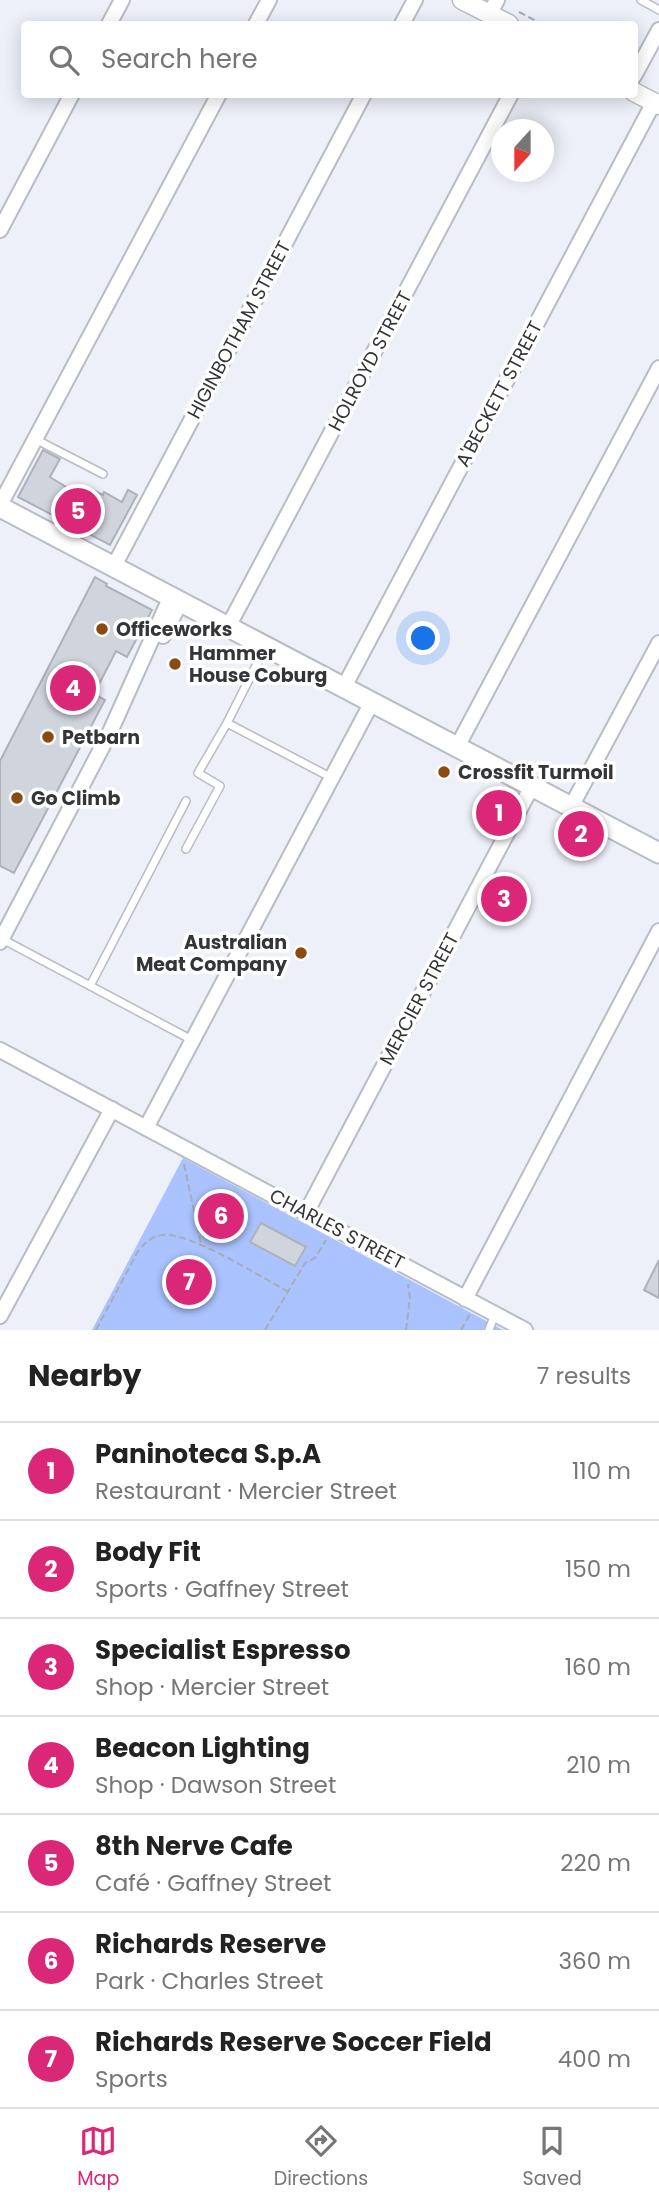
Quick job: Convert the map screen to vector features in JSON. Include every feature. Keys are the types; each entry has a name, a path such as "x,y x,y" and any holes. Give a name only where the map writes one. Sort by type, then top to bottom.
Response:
{"main road":[{"path":"0,506 659,853"}],"street":[{"path":"111,21 122,0"},
{"path":"258,21 269,0"},
{"path":"404,21 415,0"},
{"path":"462,0 494,5 507,21"},
{"path":"638,70 659,30"},
{"path":"638,94 657,104"},
{"path":"0,230 70,98"},
{"path":"0,506 217,98"},
{"name":"HIGINBOTHAM STREET","path":"114,566 362,98"},
{"name":"HOLROYD STREET","path":"228,626 509,98"},
{"name":"A'BECKETT STREET","path":"344,687 657,104"},
{"path":"457,747 659,368"},
{"path":"1,941 133,693 176,599"},
{"path":"572,807 659,643"},
{"path":"146,1128 372,702"},
{"name":"MERCIER STREET","path":"306,1213 532,786"},
{"path":"470,1301 659,931"},
{"name":"CHARLES STREET","path":"0,1050 525,1330"},
{"path":"0,1317 112,1109"}],"lane":[{"path":"641,0 659,10"},
{"path":"35,439 103,474"},
{"path":"186,849 220,786 198,773 266,646"},
{"path":"227,723 332,778"},
{"path":"90,986 186,801"},
{"path":"1,941 192,1041"},
{"path":"489,1330 495,1314"}],"path":[{"path":"494,5 534,21"},
{"path":"184,1160 202,1246"},
{"path":"96,1330 144,1243 164,1234 229,1258 287,1291"},
{"path":"266,1329 305,1263 319,1253 329,1234"},
{"path":"405,1266 410,1298 406,1330"},
{"path":"461,1330 470,1301"}],"shaded area":[{"path":"183,1158 503,1330 92,1330"}],"building":[{"path":"43,450 60,459 50,477 81,496 83,492 92,496 95,491 103,495 104,492 122,502 128,490 137,495 110,545 18,497"},
{"path":"95,577 107,584 106,586 152,610 127,657 116,651 94,694 105,700 14,873 0,866 0,761"},
{"path":"261,1223 306,1247 295,1266 250,1242"},
{"path":"659,1260 659,1298 644,1290"}],"place":[{"name":"8th Nerve Cafe","path":"78,511"},
{"name":"Officeworks","path":"102,629"},
{"name":"Hammer House Coburg","path":"175,664"},
{"name":"Beacon Lighting","path":"73,688"},
{"name":"Petbarn","path":"48,737"},
{"name":"Crossfit Turmoil","path":"444,772"},
{"name":"Go Climb","path":"17,798"},
{"name":"Paninoteca S.p.A","path":"499,813"},
{"name":"Body Fit","path":"581,834"},
{"name":"Specialist Espresso","path":"504,899"},
{"name":"Australian Meat Company","path":"301,953"},
{"name":"Richards Reserve","path":"221,1216"},
{"name":"Richards Reserve Soccer Field","path":"189,1282"}]}
